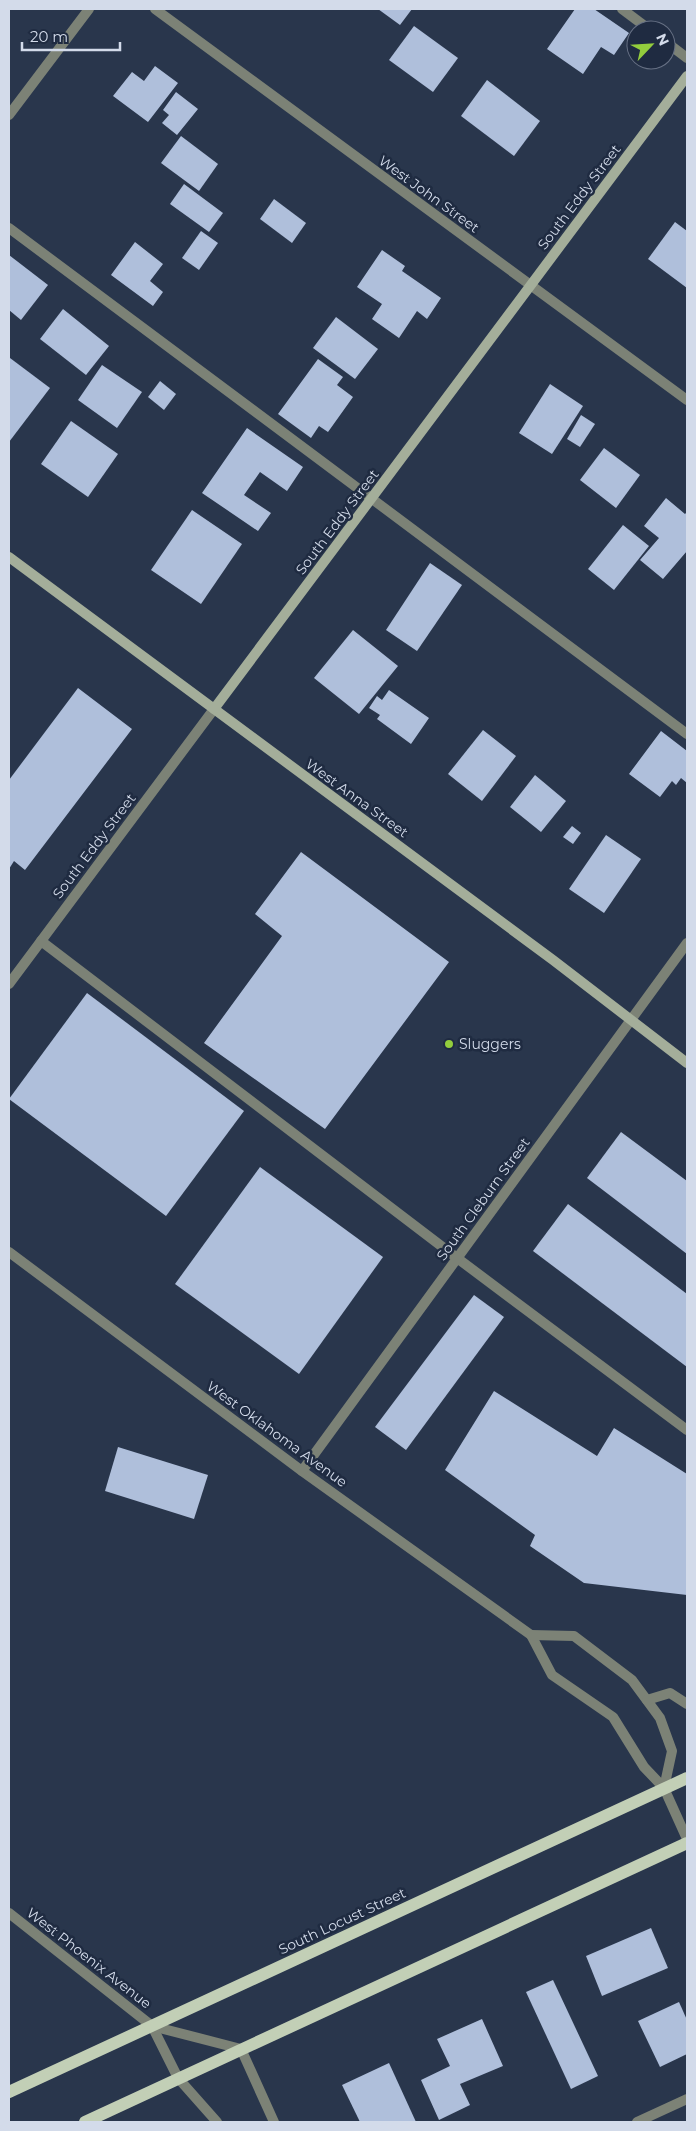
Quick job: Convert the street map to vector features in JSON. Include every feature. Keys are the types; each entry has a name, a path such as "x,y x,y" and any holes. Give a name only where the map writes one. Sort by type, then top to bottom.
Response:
{"main road":[{"name":"South Eddy Street","path":"214,709 687,76"},
{"name":"West Anna Street","path":"9,557 553,960 687,1063"},
{"name":"South Locust Street","path":"9,2092 687,1778"},
{"path":"84,2122 687,1841"}],"street":[{"path":"9,115 89,9"},
{"name":"West John Street","path":"155,9 687,400"},
{"path":"622,9 637,20"},
{"path":"676,50 687,58"},
{"path":"9,228 687,734"},
{"name":"South Eddy Street","path":"9,984 214,709"},
{"path":"41,941 457,1258 687,1430"},
{"name":"South Cleburn Street","path":"302,1471 687,943"},
{"name":"West Oklahoma Avenue","path":"9,1252 302,1471 531,1635 552,1675 613,1717 631,1742 644,1767 664,1788 687,1841"},
{"path":"531,1635 574,1636 632,1680 660,1718 672,1751 664,1788"},
{"path":"647,1700 670,1693 687,1704"},
{"name":"West Phoenix Avenue","path":"9,1913 152,2026 240,2050"},
{"name":"West Phoenix Avenue","path":"152,2026 178,2078 217,2122"},
{"path":"240,2050 274,2122"},
{"path":"637,2122 687,2099"}],"building":[{"path":"378,9 412,9 400,25"},
{"path":"575,9 594,9 626,31 626,37 614,55 601,47 583,74 547,49"},
{"path":"414,26 458,58 433,92 389,60"},
{"path":"155,66 178,83 148,122 113,96 132,72 144,81"},
{"path":"487,80 540,121 514,156 461,116"},
{"path":"176,92 198,109 177,135 162,123 169,115 163,110"},
{"path":"181,136 218,164 199,191 161,163"},
{"path":"184,184 223,213 209,232 170,204"},
{"path":"274,199 306,223 292,243 260,219"},
{"path":"675,222 687,231 687,288 648,259"},
{"path":"201,231 218,243 199,270 182,258"},
{"path":"135,242 163,264 150,281 163,292 153,306 111,275"},
{"path":"382,250 405,266 402,271 441,298 427,319 417,311 399,338 372,319 382,304 357,287"},
{"path":"9,255 48,285 21,320 9,310"},
{"path":"63,309 109,346 86,375 40,339"},
{"path":"336,317 378,349 355,379 313,348"},
{"path":"9,359 50,388 9,442"},
{"path":"318,359 343,377 337,385 353,397 328,432 319,426 311,438 278,414"},
{"path":"102,365 142,392 117,428 78,400"},
{"path":"160,381 176,394 164,410 148,397"},
{"path":"550,384 583,406 552,454 519,433"},
{"path":"581,415 595,424 580,447 567,439"},
{"path":"71,421 118,454 88,497 41,464"},
{"path":"247,428 303,467 287,491 260,472 244,495 271,513 258,531 202,493"},
{"path":"604,448 640,475 616,508 580,480"},
{"path":"666,498 685,514 687,512 687,551 663,579 640,560 659,538 644,526"},
{"path":"192,510 242,544 201,604 151,570"},
{"path":"623,525 649,546 614,590 588,569"},
{"path":"430,563 462,585 417,651 386,630"},
{"path":"353,630 398,666 359,714 314,678"},
{"path":"78,688 132,729 25,870 14,861 9,869 9,780"},
{"path":"389,690 429,718 411,744 377,719 380,715 369,708 377,696 382,700"},
{"path":"483,730 516,756 482,801 448,774"},
{"path":"661,731 687,751 687,783 681,778 676,785 672,781 660,797 629,774"},
{"path":"535,775 566,801 541,832 510,807"},
{"path":"572,826 581,833 573,844 563,837"},
{"path":"606,835 641,859 604,913 569,889"},
{"path":"301,852 449,962 325,1129 204,1043 282,936 255,914"},
{"path":"87,993 244,1111 166,1216 9,1099"},
{"path":"621,1132 687,1181 687,1254 587,1178"},
{"path":"260,1167 383,1257 299,1374 175,1284"},
{"path":"568,1204 687,1294 687,1367 533,1251"},
{"path":"474,1295 504,1317 406,1450 375,1427"},
{"path":"494,1391 597,1456 614,1428 687,1474 687,1595 584,1583 530,1546 535,1535 445,1470"},
{"path":"118,1447 208,1475 194,1519 105,1491"},
{"path":"651,1928 668,1968 602,1996 586,1956"},
{"path":"553,1980 598,2076 571,2089 526,1992"},
{"path":"679,2002 687,2020 687,2054 660,2067 638,2021"},
{"path":"482,2019 503,2066 460,2084 470,2105 439,2120 421,2080 450,2066 437,2039"},
{"path":"389,2063 416,2122 360,2122 342,2085"}],"place":[{"name":"Sluggers","path":"449,1044"}]}
